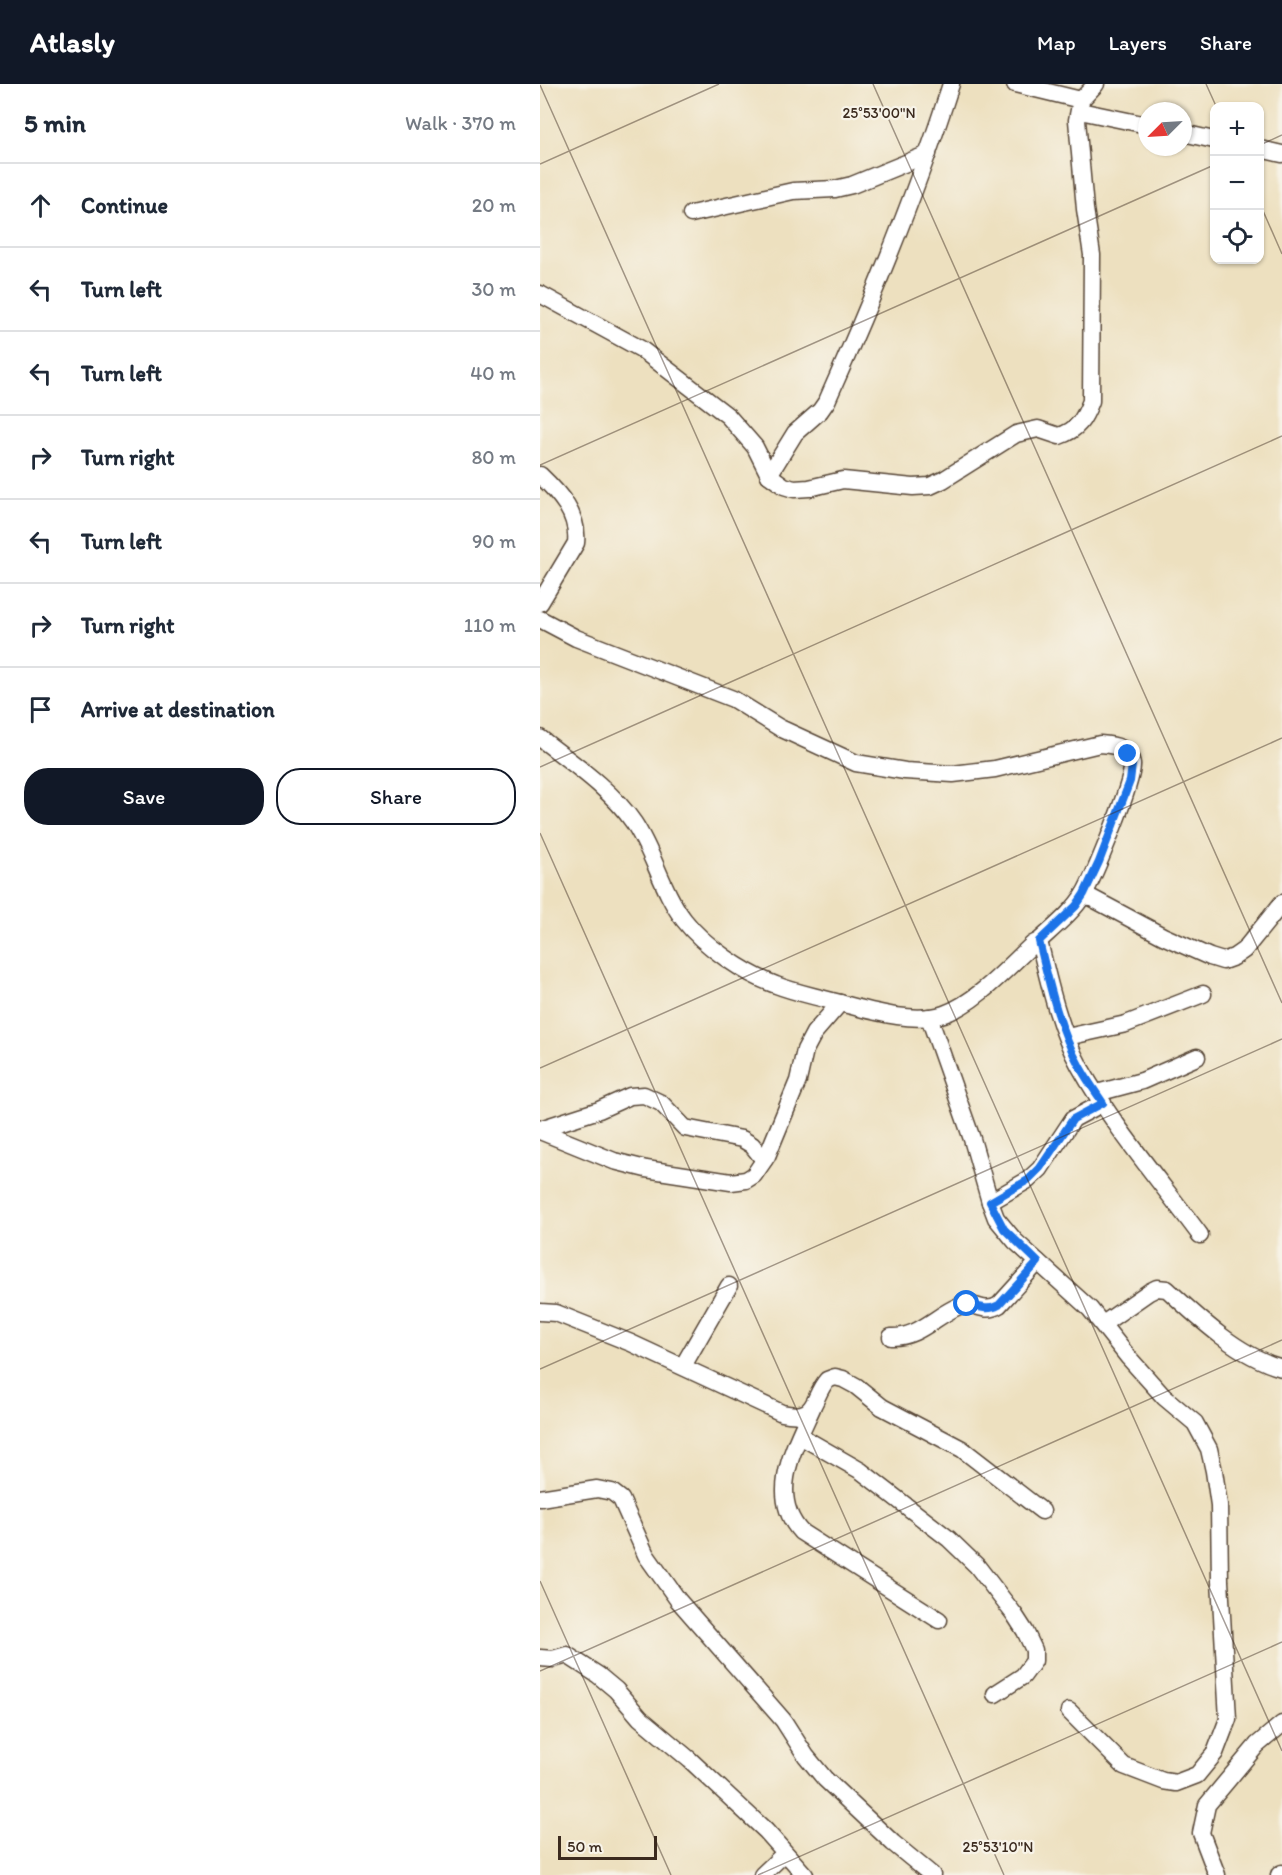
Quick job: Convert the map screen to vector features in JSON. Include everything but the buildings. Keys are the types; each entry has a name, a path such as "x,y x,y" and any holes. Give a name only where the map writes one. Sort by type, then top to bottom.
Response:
{"street":[{"path":"769,475 795,434 820,411 827,401 891,251 928,154 951,84"},
{"path":"1015,84 1087,94 1138,120"},
{"path":"540,294 641,349 728,416 755,447 769,475 784,486 794,489 809,488 843,480 913,487 930,486 1016,434 1038,429 1059,436 1074,430 1081,423 1091,401 1092,255 1085,209 1077,120 1087,94"},
{"path":"1192,135 1210,139"},
{"path":"1264,150 1282,154"},
{"path":"691,214 794,192 835,189 928,154"},
{"path":"540,475 552,486 571,511 577,532 576,543 540,603"},
{"path":"540,619 576,638 733,699 780,728 856,763 905,771 953,774 995,769 1100,744 1116,745 1128,754 1132,765 1130,781 1099,862 1076,906 975,996 954,1010 929,1017 912,1017 882,1013 775,985 753,974 706,942 684,920 634,824 625,812 592,779 540,738"},
{"path":"1084,894 1163,936 1223,961 1244,950 1281,907"},
{"path":"1039,941 1050,987 1067,1037 1080,1066 1100,1098 1200,1235"},
{"path":"1067,1037 1119,1027 1203,994"},
{"path":"540,1130 614,1161 646,1169 731,1182 746,1180 754,1174 764,1160 798,1082 805,1050 814,1033 840,1003"},
{"path":"929,1017 972,1139 990,1202 1004,1229 1079,1298 1164,1397 1195,1423 1209,1449 1214,1471 1219,1505 1228,1719 1215,1753 1197,1775 1176,1783 1163,1781 1124,1766 1069,1712"},
{"path":"990,1202 1028,1180 1040,1168 1073,1119 1100,1098 1197,1057"},
{"path":"540,1130 599,1110 630,1096 644,1095 661,1103 685,1128 742,1139 752,1145 764,1160"},
{"path":"891,1337 899,1338 909,1335 957,1307 967,1304 992,1310 1038,1262"},
{"path":"683,1366 729,1286"},
{"path":"1103,1324 1149,1292 1157,1288 1167,1289 1224,1337 1265,1362 1282,1368"},
{"path":"540,1312 556,1313 683,1366 782,1413 794,1415 812,1408"},
{"path":"939,1620 801,1532 792,1522 786,1503 788,1463 827,1380 835,1377 843,1379 856,1386 882,1407 962,1449 1042,1511"},
{"path":"800,1436 861,1471 949,1539 977,1566 1014,1614 1026,1631 1034,1650 1034,1661 1023,1676 995,1694"},
{"path":"540,1498 597,1489 612,1492 621,1499 646,1555 678,1600 783,1720 806,1756 825,1779 893,1844 932,1875"},
{"path":"540,1658 553,1659 567,1654 598,1675 616,1690 640,1718 690,1760 766,1831 805,1875"},
{"path":"1217,1875 1201,1833 1207,1805 1257,1745 1282,1724"},
{"path":"762,1875 785,1853"}],"route":[{"path":"967,1304 992,1310 1038,1262 1004,1229 996,1218 990,1202 1028,1180 1040,1168 1073,1119 1103,1103 1080,1066 1062,1025 1039,941 1076,906 1084,894 1099,862 1130,781 1132,765 1128,754"}]}
